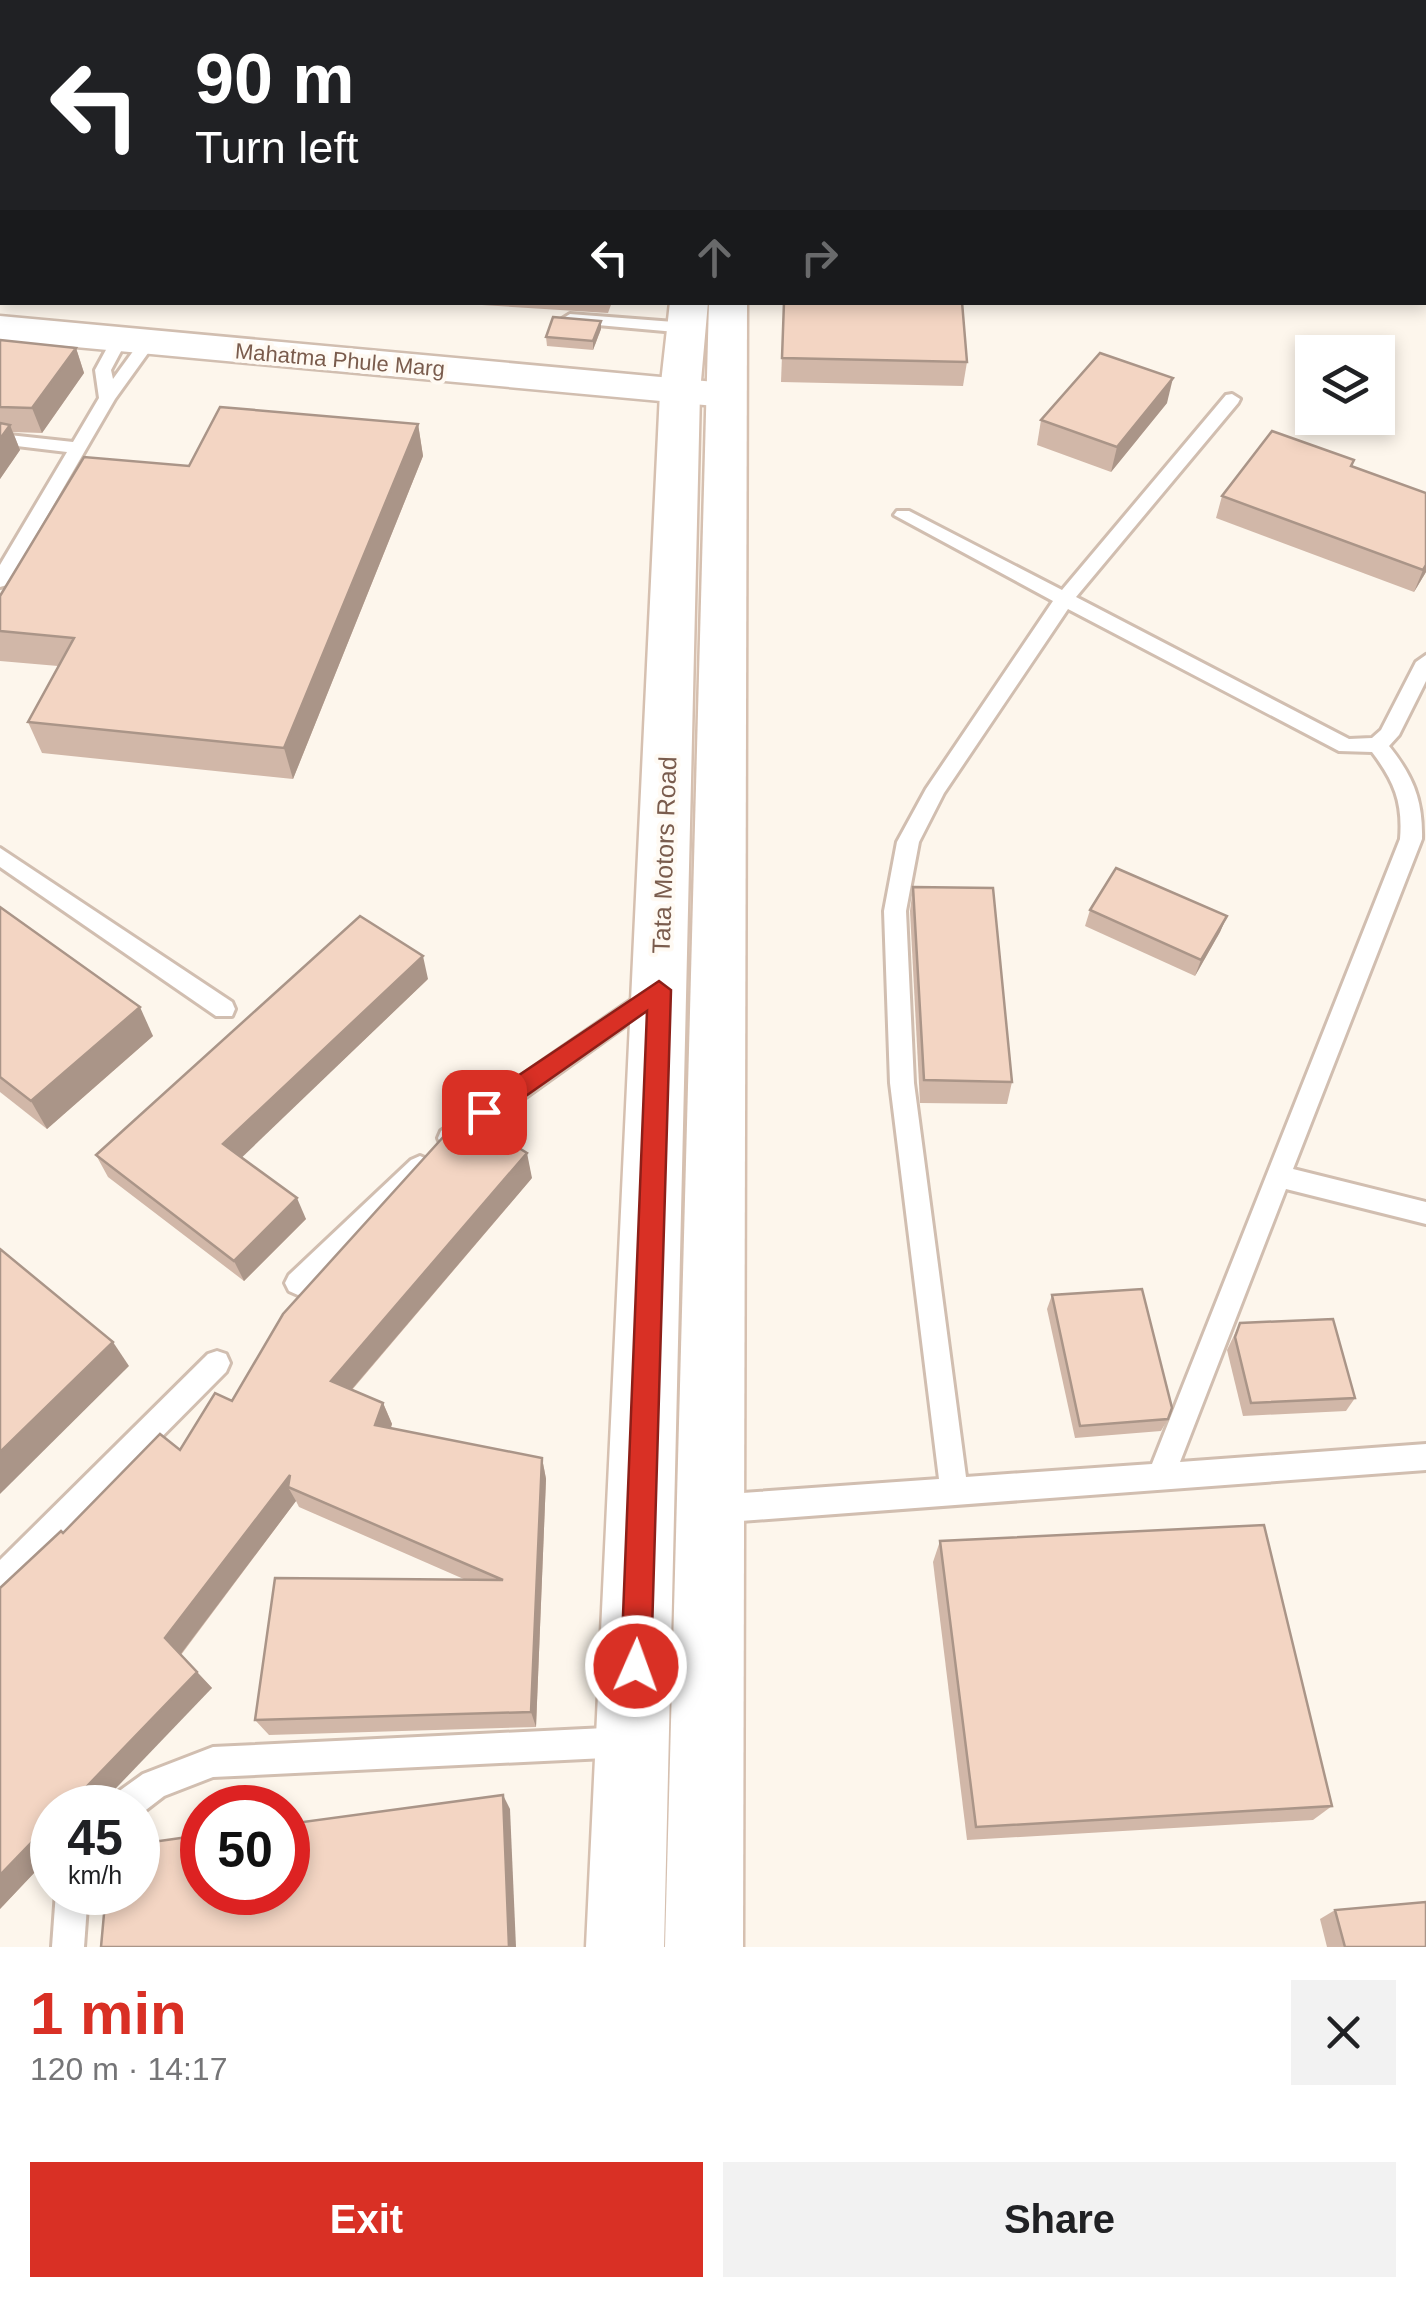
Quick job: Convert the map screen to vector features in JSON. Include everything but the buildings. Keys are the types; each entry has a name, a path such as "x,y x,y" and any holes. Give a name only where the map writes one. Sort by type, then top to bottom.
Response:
{"main road":[{"path":"701,311 710,1509 704,1947"},
{"name":"Mahatma Phule Marg","path":"0,328 703,394"},
{"name":"Tata Motors Road","path":"624,1947 659,990 703,394"}],"lane":[{"path":"553,318 701,311"},
{"path":"0,581 107,398 133,341"},
{"path":"107,398 103,370 133,341"},
{"path":"954,1491 902,1084 895,912 908,842 936,789 1064,600 1232,399"},
{"path":"0,439 78,448"},
{"path":"903,516 1346,746 1377,745 1388,736 1426,662"},
{"path":"0,536 24,539"},
{"path":"1160,1477 1411,839 1413,811 1409,786 1377,745"},
{"path":"0,856 224,1010"},
{"path":"298,1283 459,1130 659,990"},
{"path":"1276,1176 1426,1213"},
{"path":"0,1580 217,1364"},
{"path":"710,1509 1426,1457"},
{"path":"154,1785 212,1762 633,1742"},
{"path":"68,1947 70,1915"}],"route":[{"path":"484,1112 659,990 636,1666"}]}
